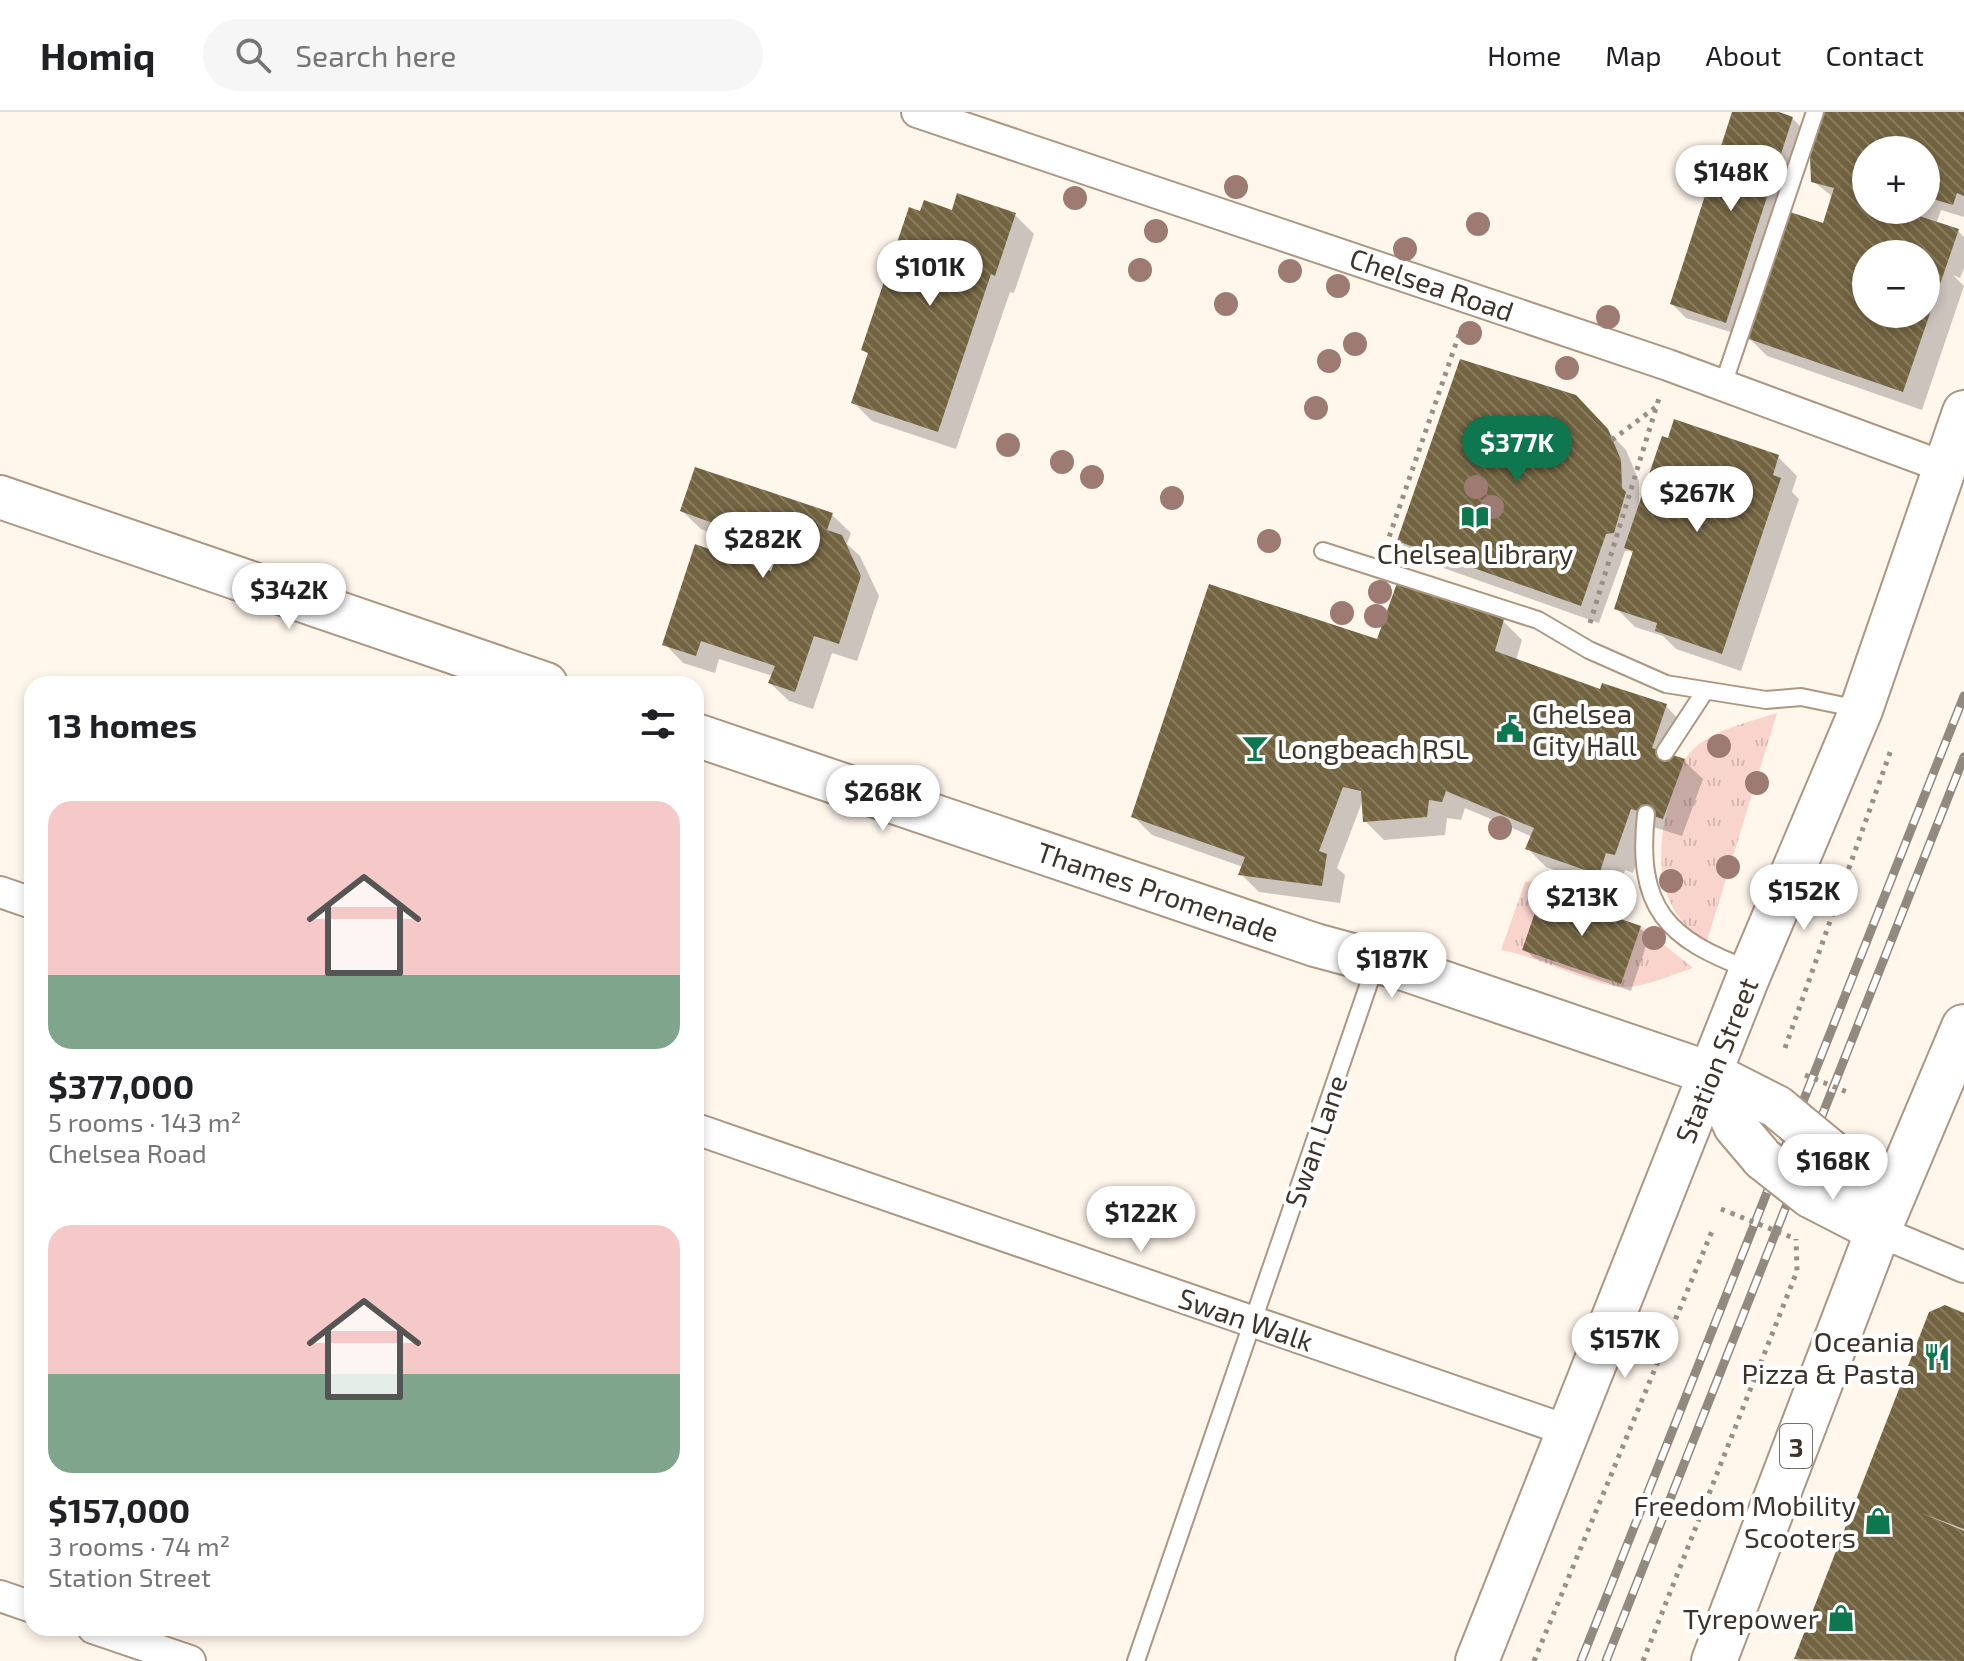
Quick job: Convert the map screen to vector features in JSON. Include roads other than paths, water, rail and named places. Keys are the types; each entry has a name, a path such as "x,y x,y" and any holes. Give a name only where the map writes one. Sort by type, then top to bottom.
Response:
{"highway":[{"name":"3","path":"1714,1661 1878,1231 1964,1027"}],"main road":[{"name":"Station Street","path":"1477,1661 1752,970 1861,710 1964,412"},
{"path":"0,497 523,676"},
{"name":"Thames Promenade","path":"704,738 1315,945 1376,962 1712,1074 1787,1089 1829,1150 1847,1166 1866,1193 1878,1231"},
{"path":"1712,1074 1735,1126 1763,1159 1810,1196 1878,1231"}],"street":[{"name":"Chelsea Road","path":"917,112 1668,365 1944,467"},
{"path":"0,892 24,900"},
{"name":"Swan Walk","path":"704,1132 1569,1431"},
{"path":"1878,1231 1964,1267"},
{"path":"0,1596 24,1604"},
{"path":"117,1636 190,1661"}],"lane":[{"path":"1723,385 1815,112"},
{"path":"1323,551 1538,620 1583,647 1666,684 1766,700 1801,697 1861,710"},
{"path":"1665,752 1705,691"},
{"path":"1646,814 1644,866 1653,897 1669,924 1708,954 1752,970"},
{"name":"Swan Lane","path":"1136,1661 1376,962"}],"railway":[{"path":"1581,1661 1964,696"},
{"path":"1606,1661 1964,757"}],"place":[{"name":"Chelsea Library","path":"1475,517"},
{"name":"Chelsea City Hall","path":"1510,729"},
{"name":"Longbeach RSL","path":"1255,748"},
{"name":"Oceania Pizza & Pasta","path":"1937,1357"},
{"name":"Freedom Mobility Scooters","path":"1878,1521"},
{"name":"Tyrepower","path":"1841,1618"}]}
